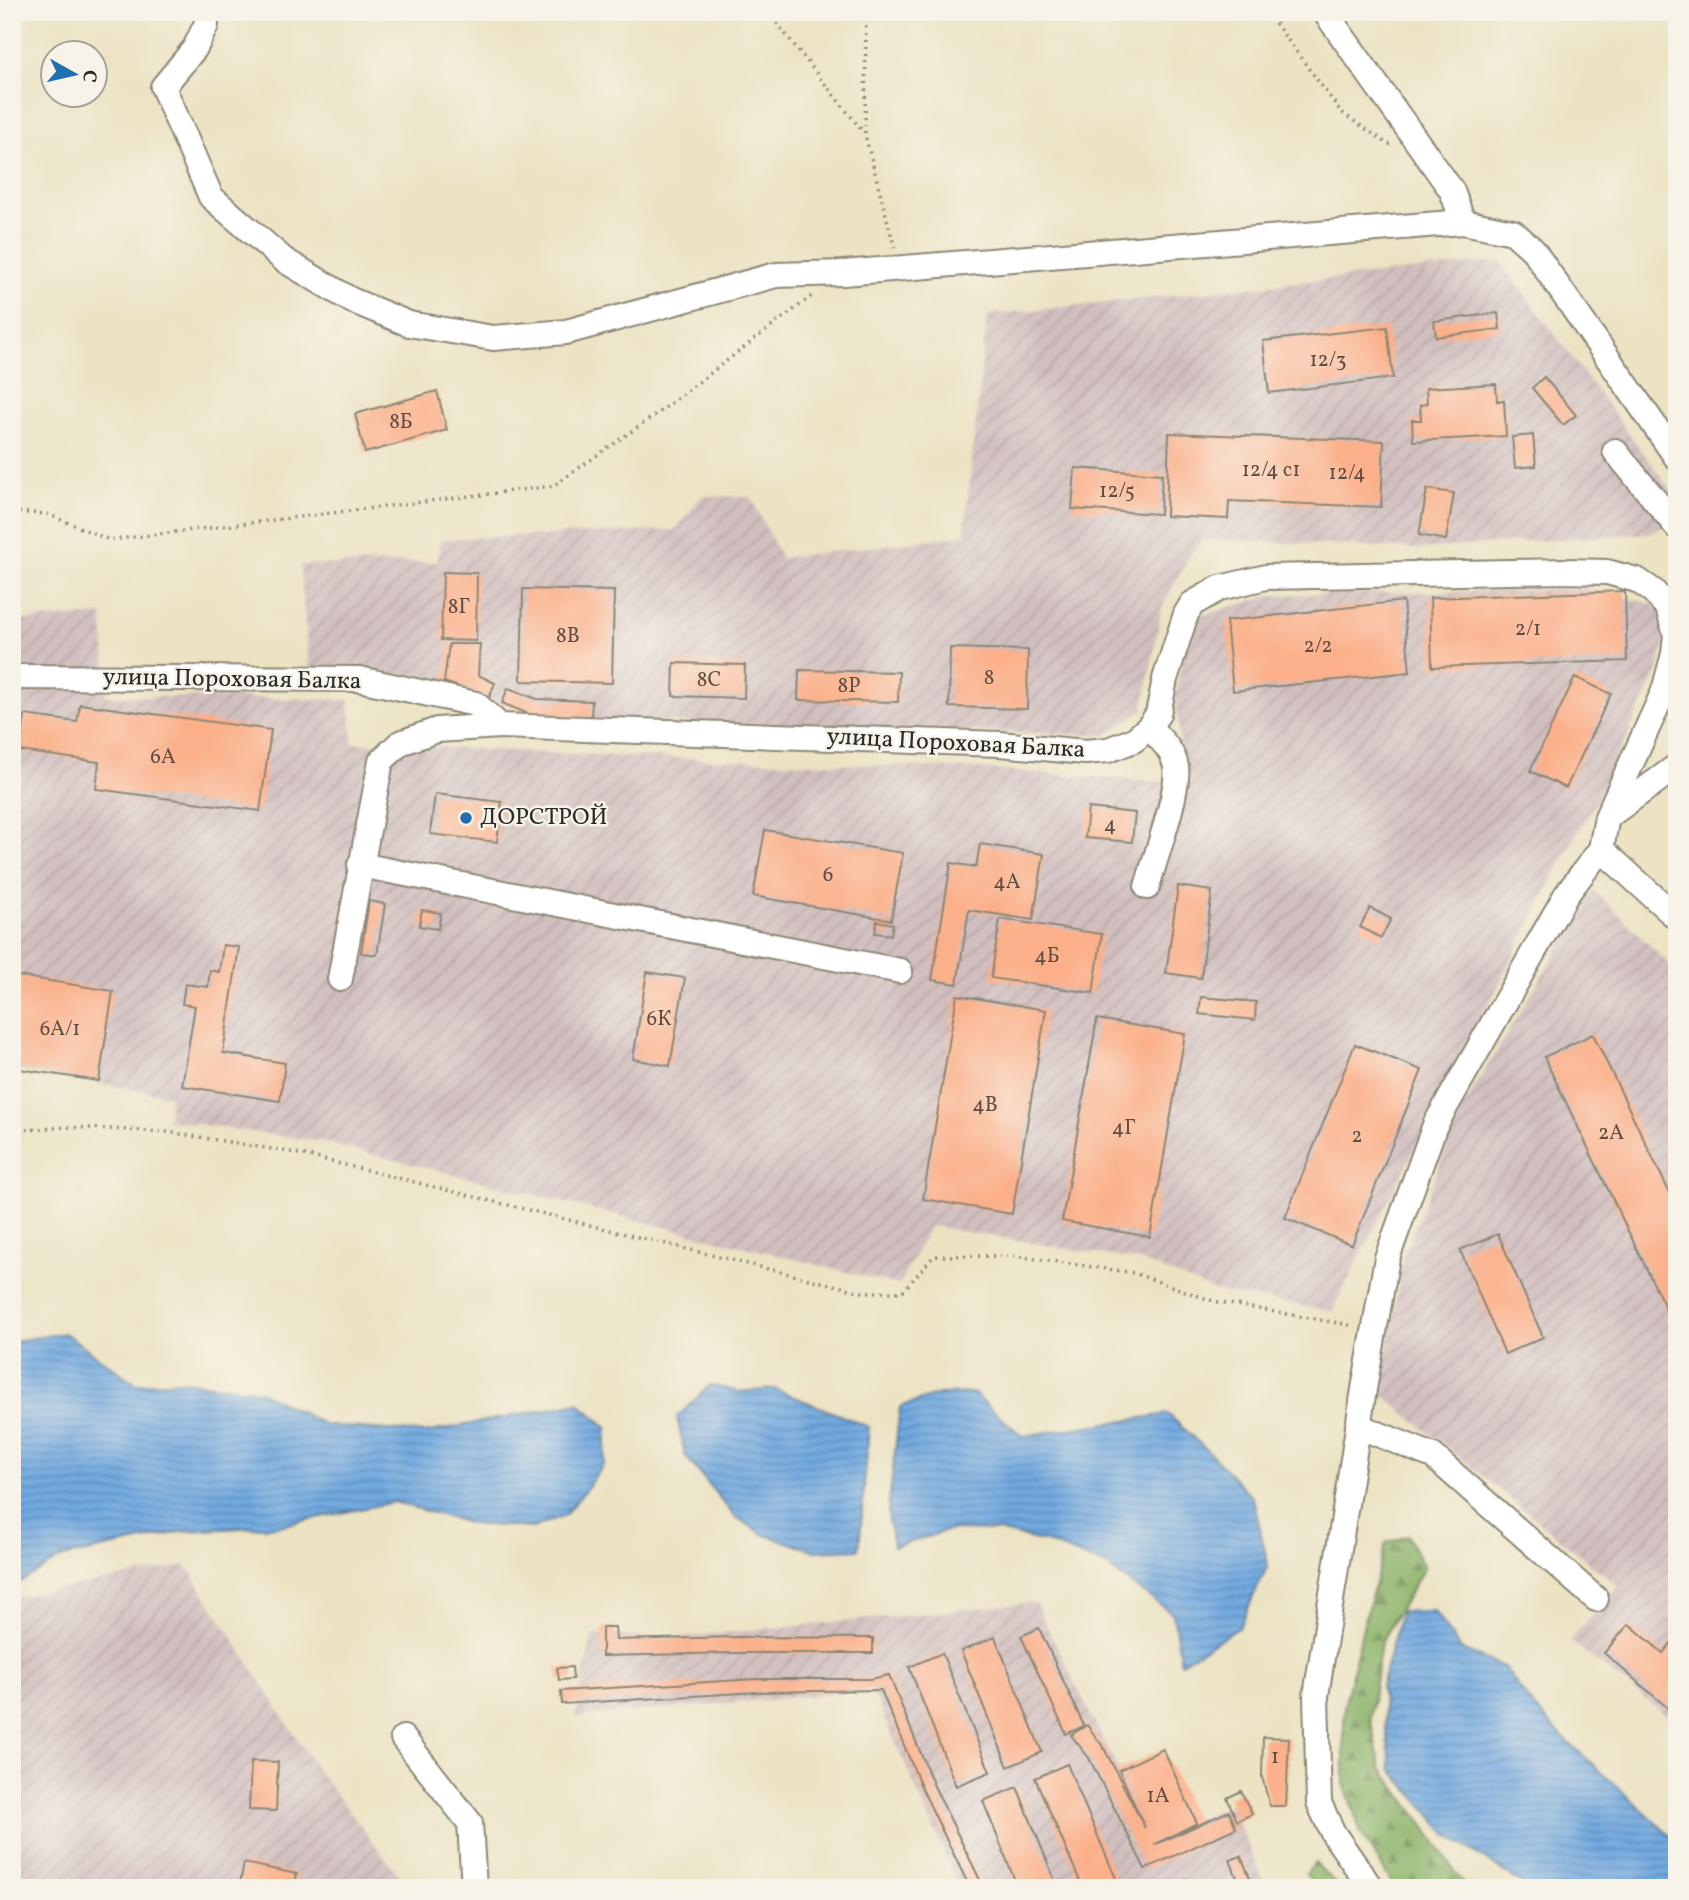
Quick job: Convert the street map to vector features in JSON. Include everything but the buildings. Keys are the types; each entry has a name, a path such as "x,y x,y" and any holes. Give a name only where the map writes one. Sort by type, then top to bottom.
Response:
{"street":[{"path":"1325,12 1452,191 1463,222"},
{"path":"206,25 195,48 163,87 211,197 284,260 351,300 409,324 493,338 566,332 776,275 842,273 1463,222 1513,232 1533,250 1677,458"},
{"path":"1615,451 1677,527"},
{"path":"1147,887 1175,788 1176,767 1170,749 1149,727 1158,714 1186,614 1192,604 1220,588 1266,577 1607,572 1637,580 1653,590 1668,608 1676,634 1674,654 1664,691 1607,817 1601,849 1566,895 1435,1125 1387,1258 1316,1696 1319,1803 1333,1833 1371,1888"},
{"name":"улица Пороховая Балка","path":"12,677 359,679 475,704 500,726 1000,744 1085,752 1108,750 1134,740 1149,727"},
{"path":"340,979 381,761 400,743 437,730 500,726"},
{"path":"1607,817 1677,766"},
{"path":"1601,849 1677,918"},
{"path":"360,865 900,971"},
{"path":"1358,1426 1433,1456 1596,1599"},
{"path":"403,1738 470,1823 474,1888"}],"path":[{"path":"768,12 865,135"},
{"path":"866,12 865,135 900,268"},
{"path":"1267,12 1341,111 1388,144 1423,150"},
{"path":"12,512 47,514 110,540 553,486 658,413 842,273"},
{"path":"12,1131 67,1128 168,1132 296,1153 862,1292 902,1292 934,1256 1016,1256 1134,1273 1213,1301 1374,1330"}],"shaded area":[{"path":"1500,261 1677,498 1677,518 1650,533 1419,549 1203,539 1191,553 1162,607 1143,710 1106,735 591,720 535,716 427,676 309,668 300,565 437,562 442,539 675,530 702,496 751,497 781,558 964,535 987,315"},
{"path":"1587,589 1654,604 1669,626 1658,670 1599,796 1568,849 1332,1311 1215,1291 1141,1261 930,1226 899,1285 318,1141 168,1120 170,1095 12,1069 12,621 102,615 106,696 349,700 353,743 591,755 984,769 1185,784 1175,697 1190,619 1272,595"},
{"path":"1594,890 1677,972 1677,1704 1667,1716 1570,1641 1618,1586 1380,1393 1403,1258 1461,1110"},
{"path":"186,1565 320,1774 409,1888 12,1888 12,1598"},
{"path":"1035,1602 1152,1839 1230,1805 1267,1888 960,1888 872,1690 575,1717 592,1635 669,1638"}],"green space":[{"path":"1408,1536 1424,1568 1381,1642 1370,1718 1381,1768 1466,1888 1395,1888 1361,1833 1344,1783 1344,1707 1364,1623 1386,1543"},
{"path":"1315,1863 1340,1888 1317,1888 1306,1874"}],"water":[{"path":"65,1333 136,1384 182,1381 259,1391 325,1425 425,1433 578,1403 607,1427 604,1464 565,1515 533,1528 472,1524 394,1502 278,1526 185,1531 63,1557 12,1587 12,1341"},
{"path":"710,1385 738,1392 775,1389 869,1427 859,1549 815,1551 765,1535 734,1516 685,1455 677,1417"},
{"path":"973,1393 1022,1436 1168,1414 1253,1498 1268,1565 1239,1627 1181,1663 1173,1614 1105,1565 1046,1542 998,1531 950,1530 893,1547 888,1513 900,1407 939,1394"},
{"path":"1401,1611 1434,1611 1460,1649 1504,1667 1531,1704 1567,1741 1677,1841 1677,1888 1529,1888 1448,1835 1391,1769 1381,1687"}],"place":[{"name":"ДОРСТРОЙ","path":"466,818"}]}
